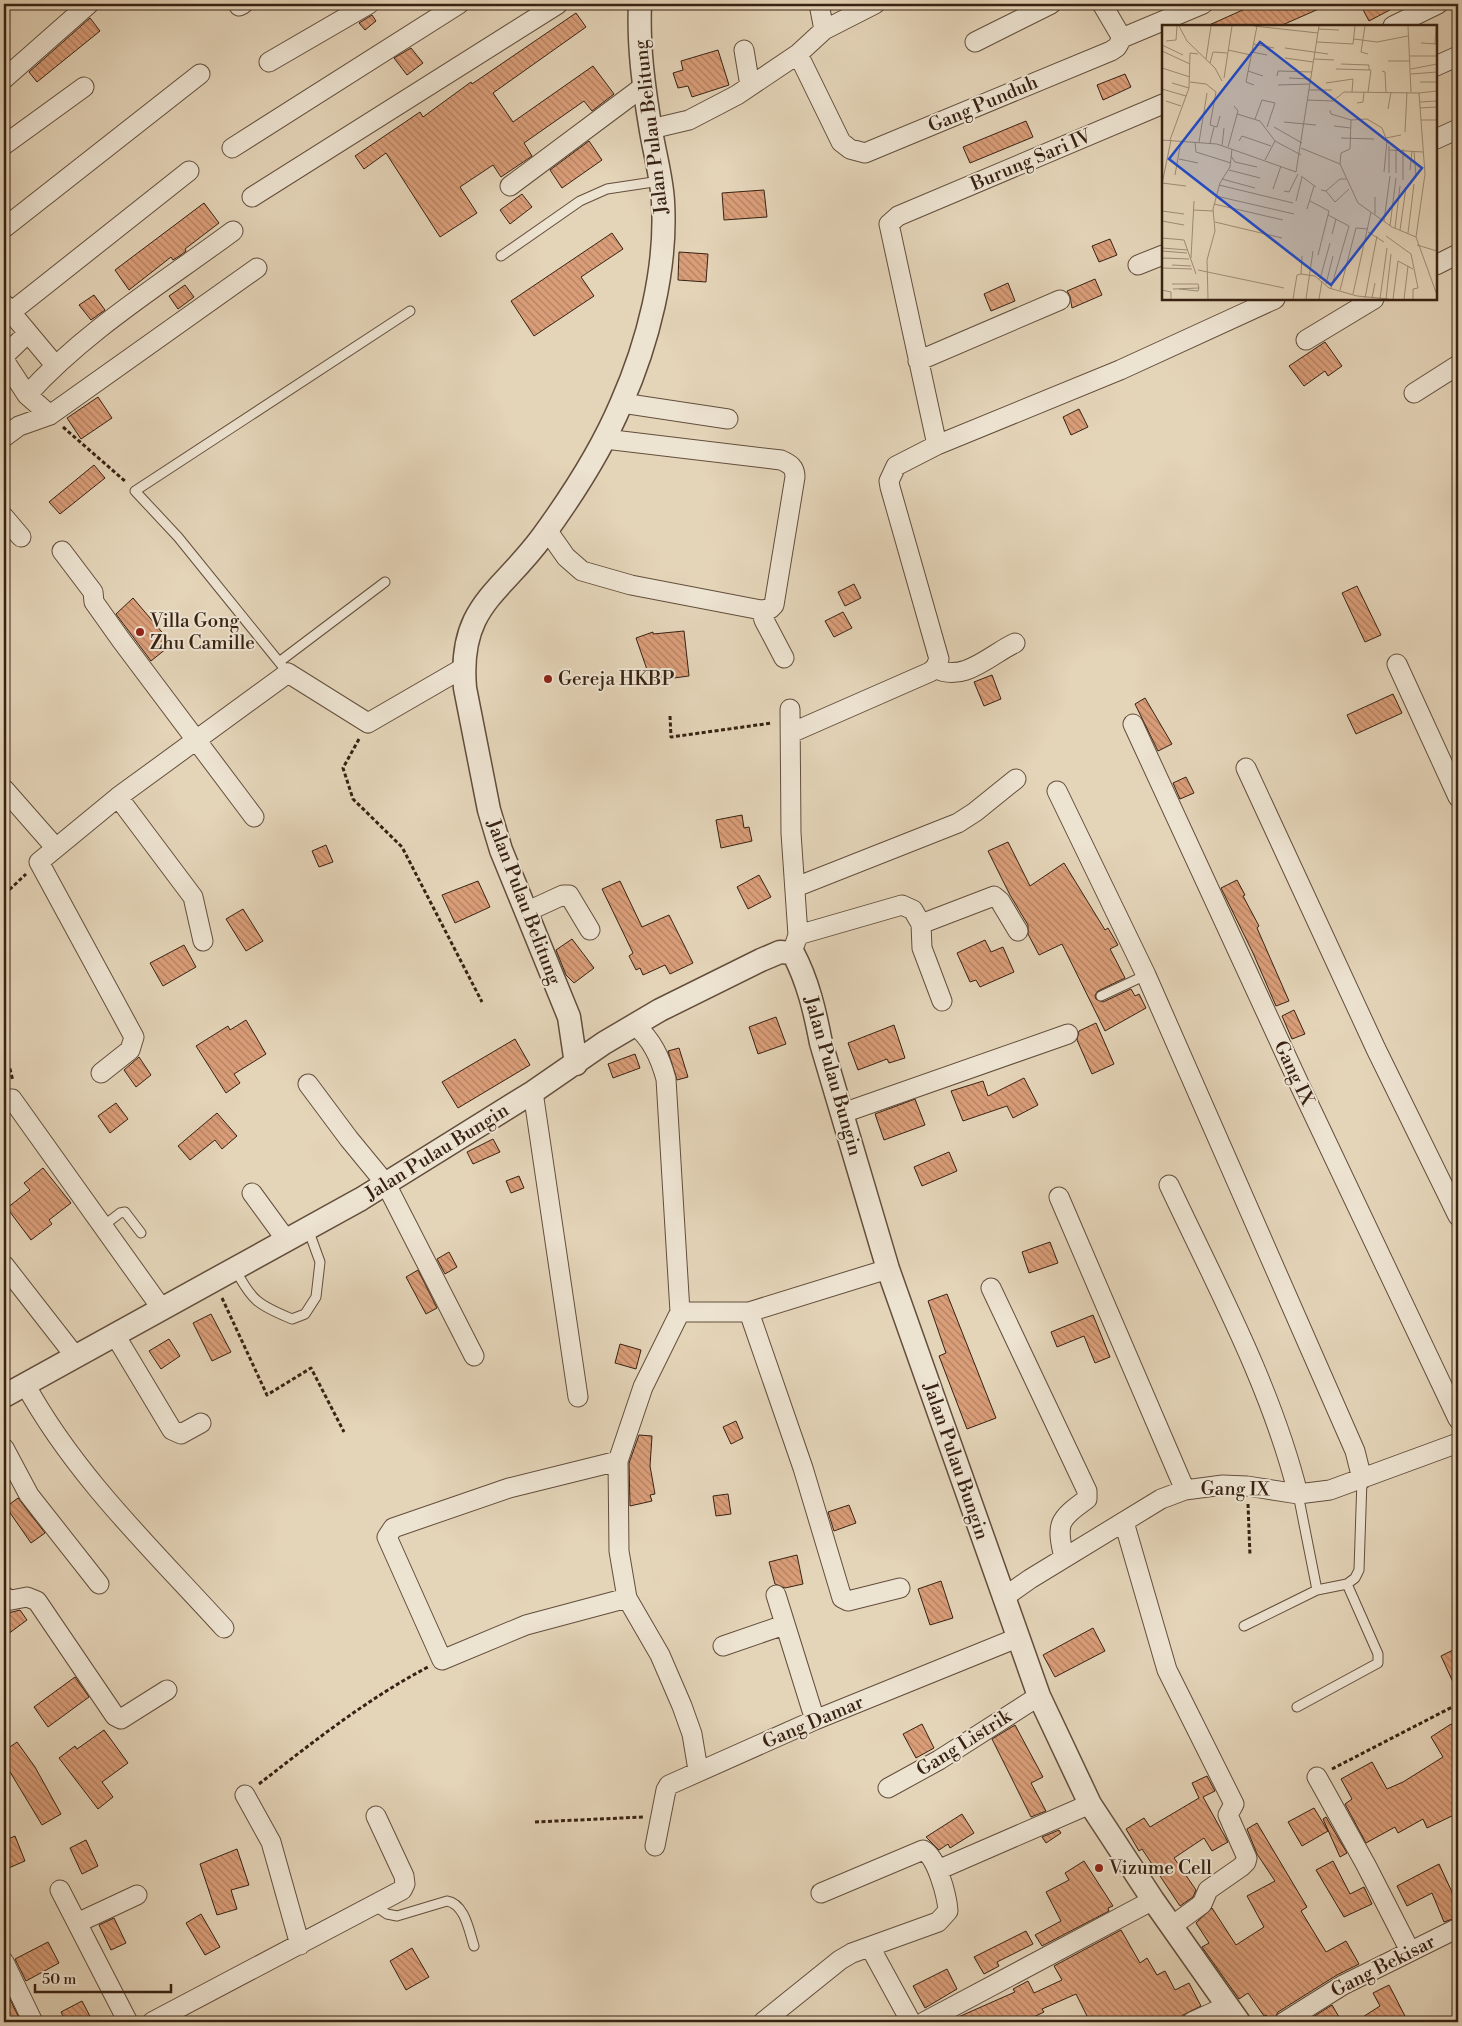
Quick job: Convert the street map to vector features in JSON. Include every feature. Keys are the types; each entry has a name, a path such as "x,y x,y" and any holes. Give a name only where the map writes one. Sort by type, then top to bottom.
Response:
{"street":[{"path":"4,79 89,4"},
{"path":"270,62 369,4"},
{"path":"232,148 459,4"},
{"path":"252,197 558,4"},
{"name":"Jalan Pulau Belitung","path":"576,1064 569,1018 541,905 501,850 489,810 465,688 463,668 471,627 479,609 547,530 605,439 622,403 658,290 663,202 660,181 658,127 644,86 640,4"},
{"path":"819,4 824,30"},
{"path":"658,127 689,120 750,86 798,54 824,30 875,4"},
{"path":"975,42 1051,4"},
{"path":"1102,4 1122,38"},
{"name":"Gang Punduh","path":"1165,25 1185,19 1203,4"},
{"path":"1395,25 1438,4"},
{"name":"Gang Punduh","path":"798,54 841,142 858,152 875,151 1111,51 1117,47 1122,38 1162,26"},
{"path":"744,50 750,86"},
{"path":"1437,66 1458,56"},
{"path":"4,228 200,74"},
{"path":"510,186 644,86"},
{"path":"4,145 84,87"},
{"name":"Burung Sari IV","path":"918,361 889,224 898,216 1162,104"},
{"path":"1437,139 1458,129"},
{"path":"55,365 7,308 189,171"},
{"path":"27,395 55,365 93,334 233,231"},
{"path":"1437,264 1458,254"},
{"path":"1138,265 1162,255"},
{"path":"4,437 19,426 50,415 257,268"},
{"path":"937,445 918,361 1060,300"},
{"path":"935,668 939,658 889,481 896,466 937,445 1120,370 1274,300"},
{"path":"1306,340 1372,300"},
{"path":"4,356 28,333"},
{"path":"4,360 27,395 50,415"},
{"path":"1414,393 1458,365"},
{"path":"622,403 728,419"},
{"path":"547,530 566,557 582,571 631,585 761,610 770,609 774,605 795,477 795,471 792,466 782,460 605,439"},
{"path":"4,517 21,537"},
{"path":"62,551 93,592 94,602 112,628 195,741 254,817"},
{"path":"761,610 764,620 784,658"},
{"path":"942,1001 922,948 921,924 913,910 902,904 795,944 796,887 791,833 790,721 935,668 943,672 964,671 1015,643"},
{"path":"1397,664 1458,797"},
{"path":"101,1073 130,1050 134,1037 39,862 118,797 195,741 284,668 368,723 463,668"},
{"name":"Gang IX","path":"1133,724 1301,1088 1458,1419"},
{"path":"1246,768 1376,1048 1458,1216"},
{"path":"796,887 958,823 975,812 1016,779"},
{"path":"4,789 55,848"},
{"path":"1058,791 1146,975 1351,1442 1362,1479"},
{"path":"118,797 193,896 203,941"},
{"path":"541,905 569,895 590,930"},
{"path":"921,924 994,896 1000,901 1018,931"},
{"name":"Jalan Pulau Bungin","path":"4,1396 287,1241 386,1184 437,1150 533,1092 604,1043 645,1018 795,944 888,1269 968,1490 1003,1598 1039,1696 1090,1804 1153,1900 1233,2014"},
{"path":"569,1018 604,1043"},
{"path":"645,1018 666,1079 680,1312 643,1388 618,1461 619,1551 627,1598 660,1655 682,1706 692,1734 698,1770"},
{"path":"843,1113 1068,1034"},
{"path":"308,1084 348,1139 386,1184 474,1356"},
{"path":"533,1092 578,1397"},
{"path":"8,1100 103,1226 162,1309"},
{"path":"1169,1185 1260,1382 1287,1449 1298,1494"},
{"path":"252,1193 287,1241"},
{"path":"1059,1197 1185,1490"},
{"path":"4,1265 75,1356"},
{"path":"680,1312 749,1312 888,1269"},
{"path":"991,1288 1087,1491 1087,1499 1061,1522 1058,1532 1064,1558"},
{"path":"749,1312 802,1468 842,1598 848,1601 900,1588"},
{"path":"115,1335 172,1430 181,1434 201,1423"},
{"path":"25,1384 42,1415 88,1476 224,1628"},
{"name":"Gang IX","path":"1003,1598 1161,1498 1185,1490 1222,1485 1247,1486 1298,1494 1330,1490 1458,1443"},
{"path":"4,1448 29,1495 99,1584"},
{"path":"618,1461 509,1488 393,1528 389,1532 389,1543 442,1660 526,1626 627,1598"},
{"path":"1124,1522 1164,1663 1234,1804 1228,1815 1247,1858 1241,1867 1208,1890 1202,1904 1172,1926"},
{"path":"776,1595 815,1720"},
{"path":"4,1596 6,1601 27,1597 37,1601 115,1716 122,1719 167,1690"},
{"path":"723,1646 784,1625"},
{"name":"Gang Damar","path":"655,1846 667,1787 698,1770 815,1720 1017,1638"},
{"name":"Gang Listrik","path":"888,1788 939,1760 1039,1696"},
{"path":"1317,1777 1366,1865 1410,1951"},
{"path":"245,1795 271,1842 300,1945"},
{"path":"938,1870 1090,1804"},
{"path":"158,2021 395,1896 402,1890 405,1884 404,1876 376,1816"},
{"path":"763,2022 840,1960 938,1922 948,1911 938,1870 927,1852 920,1850 821,1893"},
{"path":"60,1890 128,2022"},
{"path":"77,1923 137,1895"},
{"path":"924,2022 1153,1900"},
{"name":"Gang Bekisar","path":"1284,2022 1343,1986 1458,1928"},
{"path":"870,1947 910,2022"},
{"path":"4,1962 33,2022"},
{"path":"1192,2022 1233,2014"}],"lane":[{"path":"500,256 580,201 607,189 660,181"},
{"path":"385,582 284,668 178,538 136,491 410,311"},
{"path":"1100,996 1146,975"},
{"path":"103,1226 120,1213 125,1212 142,1233"},
{"path":"235,1268 249,1294 264,1308 292,1319 305,1314 316,1297 320,1262 308,1229"},
{"path":"1244,1626 1317,1590 1347,1584 1354,1578 1359,1570 1362,1479"},
{"path":"1298,1494 1317,1590"},
{"path":"1297,1708 1378,1663 1378,1654 1347,1584"},
{"path":"375,1906 387,1914 397,1916 447,1902 454,1902 459,1906 474,1946"}],"path":[{"path":"50,415 136,491"},
{"path":"670,716 670,737 790,721"},
{"path":"368,723 343,768 353,799 402,847 482,1002"},
{"path":"4,893 39,862"},
{"path":"4,1057 14,1081 8,1100"},
{"path":"214,1280 267,1395 311,1368 344,1432"},
{"path":"1247,1486 1250,1556"},
{"path":"245,1795 396,1684 442,1660"},
{"path":"1317,1777 1458,1704"},
{"path":"535,1822 661,1816"}],"building":[{"path":"1256,4 1330,4 1282,25 1209,25"},
{"path":"1360,4 1401,4 1369,21"},
{"path":"576,13 586,27 493,93 513,122 593,66 614,94 592,111 584,101 524,143 532,156 501,177 493,165 460,187 477,213 440,237 386,153 364,169 355,156 420,112 423,117 471,82 472,84"},
{"path":"372,15 376,21 365,30 359,23"},
{"path":"90,18 100,31 37,82 29,72"},
{"path":"411,48 423,63 407,75 394,58"},
{"path":"718,50 729,85 692,97 688,86 678,88 673,73 683,70 681,61"},
{"path":"1125,74 1131,87 1103,100 1097,85"},
{"path":"1026,121 1033,137 970,163 963,147"},
{"path":"589,141 602,160 562,188 550,170"},
{"path":"764,190 767,217 724,220 722,193"},
{"path":"522,194 532,207 510,224 500,210"},
{"path":"204,203 219,223 185,249 186,251 181,255 173,260 171,257 129,290 115,270"},
{"path":"612,233 623,249 581,277 594,296 534,336 511,301"},
{"path":"1110,239 1117,255 1099,262 1092,246"},
{"path":"679,252 708,254 706,282 678,280"},
{"path":"1095,279 1102,295 1072,308 1067,291"},
{"path":"1008,283 1015,301 991,311 984,294"},
{"path":"185,285 194,297 178,309 169,296"},
{"path":"94,295 105,310 91,320 79,305"},
{"path":"1325,342 1342,366 1328,376 1325,371 1304,386 1289,366"},
{"path":"98,397 112,418 81,439 67,418"},
{"path":"1079,409 1088,427 1071,435 1063,417"},
{"path":"94,465 105,478 60,514 49,502"},
{"path":"854,584 861,598 845,606 838,592"},
{"path":"1357,586 1381,635 1365,642 1342,593"},
{"name":"Villa Gong Zhu Camille","path":"133,598 172,644 151,661 116,614"},
{"path":"843,612 852,628 834,637 825,621"},
{"path":"684,631 689,676 651,681 636,638 653,632 653,634"},
{"path":"992,675 1001,699 984,706 974,682"},
{"path":"1393,694 1402,713 1356,734 1347,715"},
{"path":"1145,698 1172,744 1158,751 1135,704"},
{"path":"1186,777 1194,793 1180,799 1173,783"},
{"path":"742,815 744,828 749,827 752,841 721,848 716,820"},
{"path":"1008,842 1030,886 1064,863 1105,930 1108,928 1118,945 1110,949 1125,978 1098,991 1095,995 1096,999 1103,1002 1131,989 1135,996 1139,994 1146,1008 1105,1031 1062,944 1039,955 1028,934 1028,925 1010,895 988,851"},
{"path":"326,845 333,862 319,867 312,851"},
{"path":"759,875 771,897 748,909 737,887"},
{"path":"1237,880 1259,926 1257,928 1289,1001 1276,1006 1253,953 1221,888"},
{"path":"478,881 490,907 455,923 442,895"},
{"path":"620,881 642,927 669,915 693,963 670,974 665,965 643,975 640,968 636,970 629,956 633,953 602,889"},
{"path":"243,909 263,941 246,951 226,919"},
{"path":"572,939 594,968 574,983 566,975 556,950"},
{"path":"985,940 991,952 1003,947 1014,972 980,987 976,980 970,982 957,953"},
{"path":"184,945 196,967 163,986 150,963"},
{"path":"1294,1010 1305,1034 1292,1039 1282,1016"},
{"path":"776,1017 786,1044 758,1054 749,1027"},
{"path":"246,1020 266,1054 234,1074 240,1083 226,1093 196,1046 228,1026 230,1030"},
{"path":"1096,1023 1114,1064 1092,1074 1077,1040 1079,1031"},
{"path":"894,1025 905,1058 889,1063 887,1059 858,1070 848,1043"},
{"path":"515,1039 530,1065 458,1108 442,1082"},
{"path":"679,1048 688,1077 677,1080 668,1051"},
{"path":"635,1054 640,1068 613,1078 608,1064"},
{"path":"139,1057 151,1075 136,1087 124,1070"},
{"path":"1024,1078 1038,1105 1013,1118 1007,1106 963,1121 951,1091 983,1081 988,1096"},
{"path":"915,1099 925,1125 884,1140 875,1114"},
{"path":"116,1103 128,1119 110,1133 98,1116"},
{"path":"217,1113 237,1136 222,1149 215,1140 190,1160 178,1146"},
{"path":"493,1139 500,1152 473,1164 467,1152"},
{"path":"949,1152 957,1171 922,1186 914,1167"},
{"path":"43,1168 71,1203 49,1220 52,1224 31,1240 7,1208 30,1190 24,1183"},
{"path":"519,1176 524,1188 511,1193 506,1181"},
{"path":"1050,1242 1058,1263 1029,1273 1022,1252"},
{"path":"449,1252 457,1267 445,1274 437,1259"},
{"path":"418,1270 437,1308 426,1314 406,1277"},
{"path":"947,1294 996,1418 967,1429 939,1356 946,1353 928,1301"},
{"path":"211,1314 231,1352 212,1361 193,1323"},
{"path":"1093,1315 1110,1357 1095,1363 1084,1336 1057,1347 1051,1332"},
{"path":"169,1339 180,1356 161,1369 149,1351"},
{"path":"620,1344 641,1350 636,1369 615,1363"},
{"path":"736,1421 743,1438 731,1444 723,1427"},
{"path":"639,1435 652,1436 650,1466 655,1494 650,1495 652,1501 630,1506 629,1463"},
{"path":"728,1494 731,1514 716,1516 713,1496"},
{"path":"18,1498 45,1533 31,1543 6,1507"},
{"path":"849,1505 856,1523 834,1531 828,1512"},
{"path":"797,1555 803,1584 785,1588 775,1584 769,1562"},
{"path":"941,1581 953,1618 930,1625 918,1589"},
{"path":"20,1610 27,1620 4,1637 4,1614"},
{"path":"1093,1628 1105,1651 1055,1677 1043,1655"},
{"path":"1453,1650 1458,1661 1458,1693 1441,1656"},
{"path":"75,1677 89,1697 48,1727 34,1707"},
{"path":"922,1724 934,1748 916,1758 903,1734"},
{"path":"1451,1724 1458,1735 1458,1813 1427,1828 1423,1819 1398,1833 1395,1827 1366,1843 1345,1804 1352,1799 1341,1779 1372,1762 1387,1789 1403,1782 1443,1757 1431,1737"},
{"path":"1015,1725 1043,1777 1031,1783 1046,1811 1031,1817 992,1739"},
{"path":"104,1730 128,1763 102,1782 113,1797 98,1809 59,1758 75,1746 77,1749"},
{"path":"17,1742 35,1767 61,1814 42,1825 4,1762 4,1751"},
{"path":"1207,1776 1215,1791 1203,1797 1228,1842 1212,1851 1204,1838 1174,1858 1196,1890 1193,1897 1180,1906 1142,1849 1139,1851 1126,1829 1144,1818 1150,1827 1199,1798 1192,1783"},
{"path":"1314,1808 1328,1831 1302,1846 1288,1822"},
{"path":"962,1814 974,1833 950,1848 948,1844 939,1850 926,1837"},
{"path":"1326,1817 1347,1853 1340,1857 1323,1819"},
{"path":"1257,1823 1307,1907 1301,1911 1326,1952 1346,1941 1359,1964 1337,1975 1278,2012 1273,2022 1266,2015 1264,2016 1248,1993 1239,1999 1202,1947 1209,1943 1196,1923 1212,1908 1236,1945 1264,1927 1247,1896 1275,1881 1257,1854 1247,1829"},
{"path":"1059,1830 1061,1833 1046,1843 1042,1837"},
{"path":"15,1836 25,1861 4,1870 4,1841"},
{"path":"86,1840 98,1866 82,1874 70,1848"},
{"path":"237,1849 249,1885 231,1890 237,1909 217,1915 200,1864"},
{"path":"1084,1861 1113,1906 1108,1908 1109,1911 1042,1946 1035,1935 1061,1921 1046,1892 1069,1880 1065,1873"},
{"path":"1333,1861 1350,1894 1364,1887 1372,1904 1344,1917 1316,1870"},
{"path":"1439,1864 1458,1905 1458,1917 1444,1922 1432,1893 1407,1906 1397,1886"},
{"path":"201,1914 220,1947 205,1955 186,1923"},
{"path":"114,1918 126,1943 111,1950 99,1925"},
{"path":"1121,1930 1140,1963 1147,1958 1157,1975 1165,1971 1175,1990 1189,1983 1201,2006 1183,2015 1181,2022 1090,2022 1076,1994 1042,2009 1044,2012 1023,2022 947,2022 1015,1992 1013,1989 1028,1981 1034,1993 1062,1980 1054,1966"},
{"path":"1026,1931 1033,1944 997,1962 999,1966 984,1974 974,1957"},
{"path":"48,1942 59,1963 26,1981 15,1959"},
{"path":"412,1948 429,1977 406,1990 390,1961"},
{"path":"947,1969 957,1989 925,2008 913,1986"},
{"path":"1389,1985 1408,2022 1355,2022 1380,2006 1373,1993"},
{"path":"4,1987 21,2022 4,2022"},
{"path":"82,2001 93,2022 66,2022 61,2012"},
{"path":"1332,2005 1342,2022 1305,2022"}],"place":[{"name":"Villa Gong Zhu Camille","path":"140,632"},
{"name":"Gereja HKBP","path":"548,679"},
{"name":"Vizume Cell","path":"1099,1868"}]}
